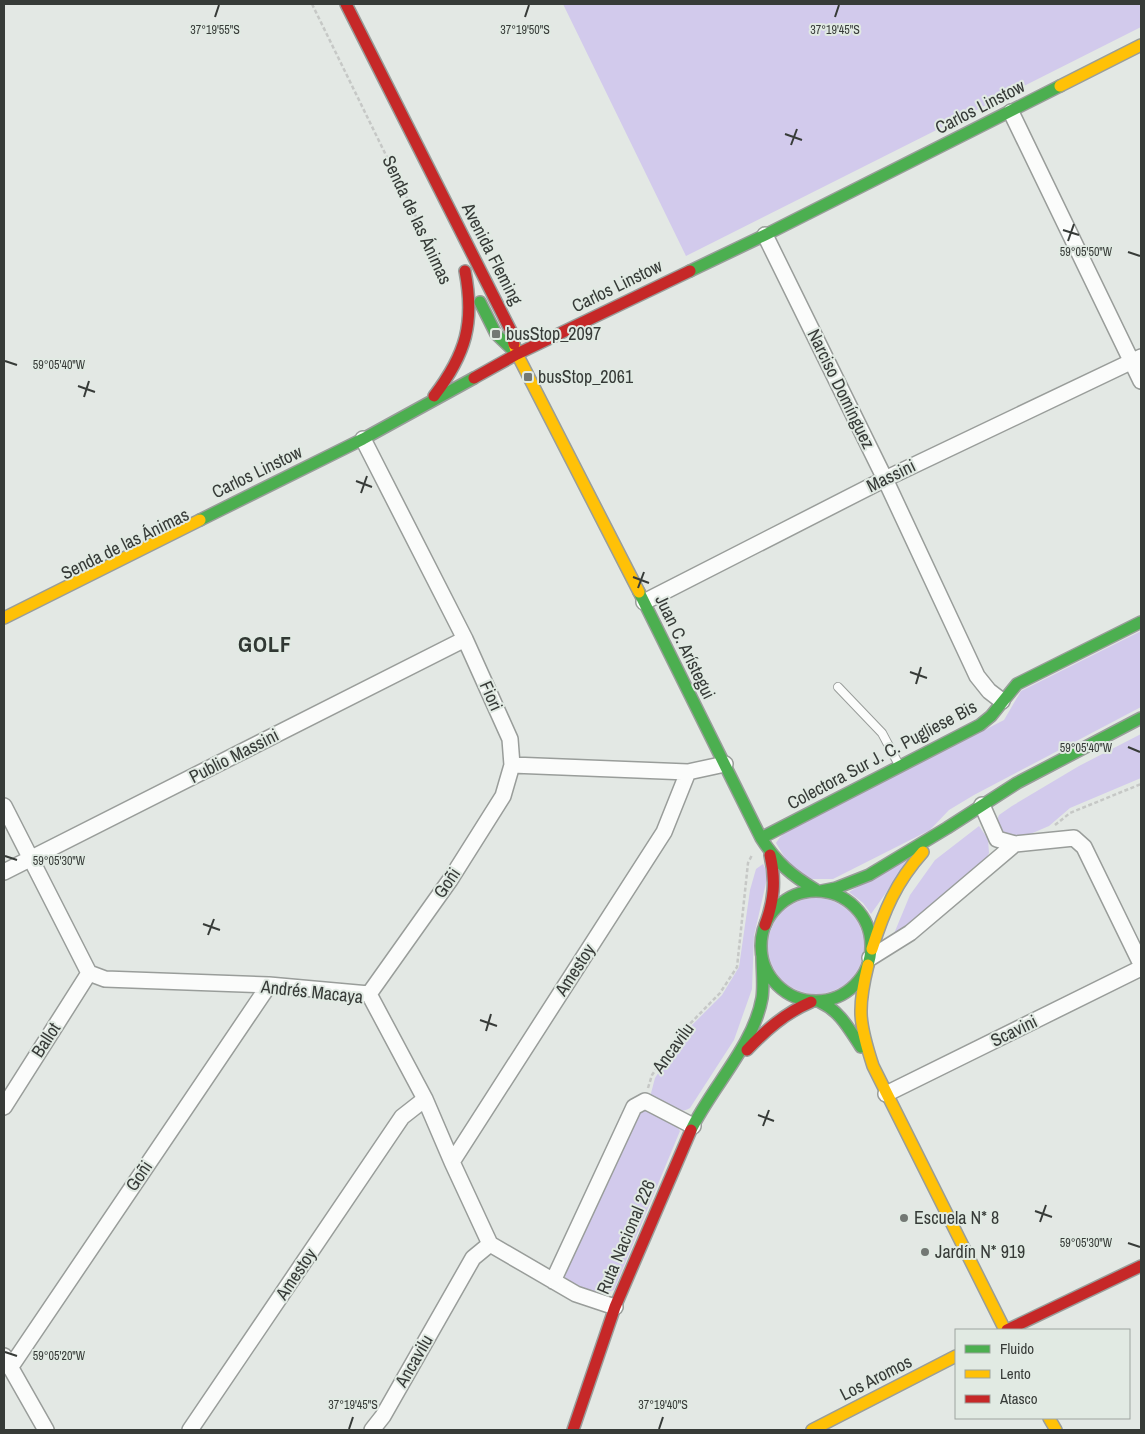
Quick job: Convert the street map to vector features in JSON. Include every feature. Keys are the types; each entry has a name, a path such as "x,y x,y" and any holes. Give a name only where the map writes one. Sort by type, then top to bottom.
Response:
{"main road":[{"name":"Avenida Fleming","path":"346,4 511,331 517,354"},
{"name":"Carlos Linstow","path":"4,618 363,439 517,354 765,235 1141,46"},
{"name":"Avenida Fleming","path":"428,403 447,380 466,338 469,297 462,266 496,334 517,354"},
{"name":"Juan C. Arístegui","path":"517,354 644,602 764,843 779,866 818,891"},
{"name":"Colectora Sur J. C. Pugliese Bis","path":"764,843 987,721 993,716 1011,689 1017,684 1141,622"},
{"name":"Ruta Nacional 226","path":"731,1067 754,1023 762,998 761,941 765,925 773,912 784,901 798,894 836,888 869,875 1050,764 1141,718"},
{"name":"Ruta Nacional 226","path":"573,1430 615,1307 674,1166 693,1126 718,1085 758,1036 770,1026 794,1009 815,1002 835,999 849,991 861,980 870,958 884,908 901,878 913,862 946,828"},
{"name":"Juan C. Arístegui","path":"764,843 774,872 775,890 773,903 765,925"},
{"path":"818,891 835,894 848,900 866,922 871,935 870,958 862,990 860,1015 861,1027 873,1066 1005,1329"},
{"name":"Ruta Nacional 226","path":"762,956 766,970 774,983 784,992 797,999 815,1002"},
{"path":"815,1002 828,1005 840,1016 873,1066"},
{"path":"1008,1329 1141,1266"},
{"name":"Los Aromos","path":"812,1430 955,1357"}],"street":[{"path":"1011,112 1137,359 1141,381"},
{"name":"Narciso Domínguez","path":"765,235 885,479 977,676 989,691 1002,701"},
{"name":"Massini","path":"644,602 885,479 1137,359"},
{"name":"Fiori","path":"363,439 465,639 510,739 512,765"},
{"name":"Publio Massini","path":"4,872 465,639"},
{"path":"512,765 688,772 725,764"},
{"name":"Goñi","path":"369,994 450,880 503,796 512,765"},
{"name":"Amestoy","path":"452,1162 664,832 688,772"},
{"path":"982,805 997,839 1015,844 1074,838 1084,848 1141,964"},
{"path":"4,806 89,973"},
{"path":"870,958 910,933 1015,844"},
{"name":"Scavini","path":"886,1094 1141,968"},
{"name":"Andrés Macaya","path":"89,973 105,980 269,986 369,994 425,1099 490,1244"},
{"name":"Ballot","path":"4,1107 89,973"},
{"name":"Goñi","path":"7,1362 269,986"},
{"name":"Amestoy","path":"190,1430 402,1117 425,1099"},
{"path":"552,1281 634,1107 644,1101 693,1126"},
{"path":"490,1244 576,1294 615,1307"},
{"name":"Ancavilu","path":"372,1430 383,1416 473,1258 490,1244"},
{"path":"7,1362 46,1430"}],"lane":[{"path":"838,687 882,733 900,767"}],"path":[{"name":"Senda de las Ánimas","path":"312,4 440,264 450,289"},
{"path":"1055,825 1070,813 1141,784"},
{"name":"Ancavilu","path":"644,1101 652,1075 679,1034 720,993 737,967 748,863 764,843"}],"shaded area":[{"path":"563,4 1141,4 1141,27 686,256"},
{"path":"1141,631 1141,707 974,795 949,810 930,830 833,879 808,879 792,870 776,843 788,830 1004,720 1021,691"},
{"path":"1141,734 1141,778 1070,808 1049,826 1021,838 1000,833 996,823 999,815 1079,766"},
{"path":"979,826 988,839 989,853 982,867 924,916 893,936 910,895 935,860"},
{"path":"914,853 871,914 863,903 849,892"},
{"path":"763,864 768,874 754,936 752,989 734,1040 690,1108 675,1110 650,1097 655,1078 684,1033 722,995 739,967 750,890 756,869"},
{"path":"816,898 834,902 850,912 860,928 864,946 860,964 850,980 834,990 816,994 798,990 782,980 772,964 768,946 772,928 782,912 798,902"},
{"path":"644,1109 676,1125 680,1131 614,1290 597,1295 566,1281 564,1273 635,1114"}],"traffic: fast":[{"path":"690,271 1060,86"},
{"path":"480,302 496,334 517,354"},
{"path":"200,520 363,439 474,378"},
{"path":"639,592 761,838 785,868 816,890"},
{"path":"761,838 980,725 991,716 1017,684 1141,622"},
{"path":"821,891 836,888 869,875 1017,783 1141,718"},
{"path":"816,891 837,895 855,907 867,925 871,946 867,967 855,985 837,997 816,1001 795,997 777,985 765,967 761,946 765,925 777,907 795,895 816,891"},
{"path":"691,1130 750,1033 763,993 762,956"},
{"path":"820,1002 839,1015 861,1047"}],"traffic: slow":[{"path":"1060,86 1141,45"},
{"path":"514,344 517,354 639,592"},
{"path":"4,618 200,520"},
{"path":"872,949 881,922 898,886 923,852"},
{"path":"868,965 862,993 861,1016 862,1027 873,1066 1004,1329"},
{"path":"812,1430 955,1357"},
{"path":"1050,1419 1056,1430"}],"traffic: jam":[{"path":"346,4 511,331 514,344"},
{"path":"434,396 454,366 461,352 465,337 469,307 465,271"},
{"path":"474,378 517,354 690,271"},
{"path":"765,925 773,890 770,855"},
{"path":"747,1050 776,1023 793,1011 811,1002"},
{"path":"573,1430 615,1307 691,1130"},
{"path":"1009,1329 1141,1266"}],"place":[{"name":"busStop_2097","path":"496,334"},
{"name":"busStop_2061","path":"528,377"},
{"name":"Escuela N* 8","path":"904,1218"},
{"name":"Jardín N* 919","path":"925,1252"}],"district":[{"name":"GOLF","path":"265,644"}]}
